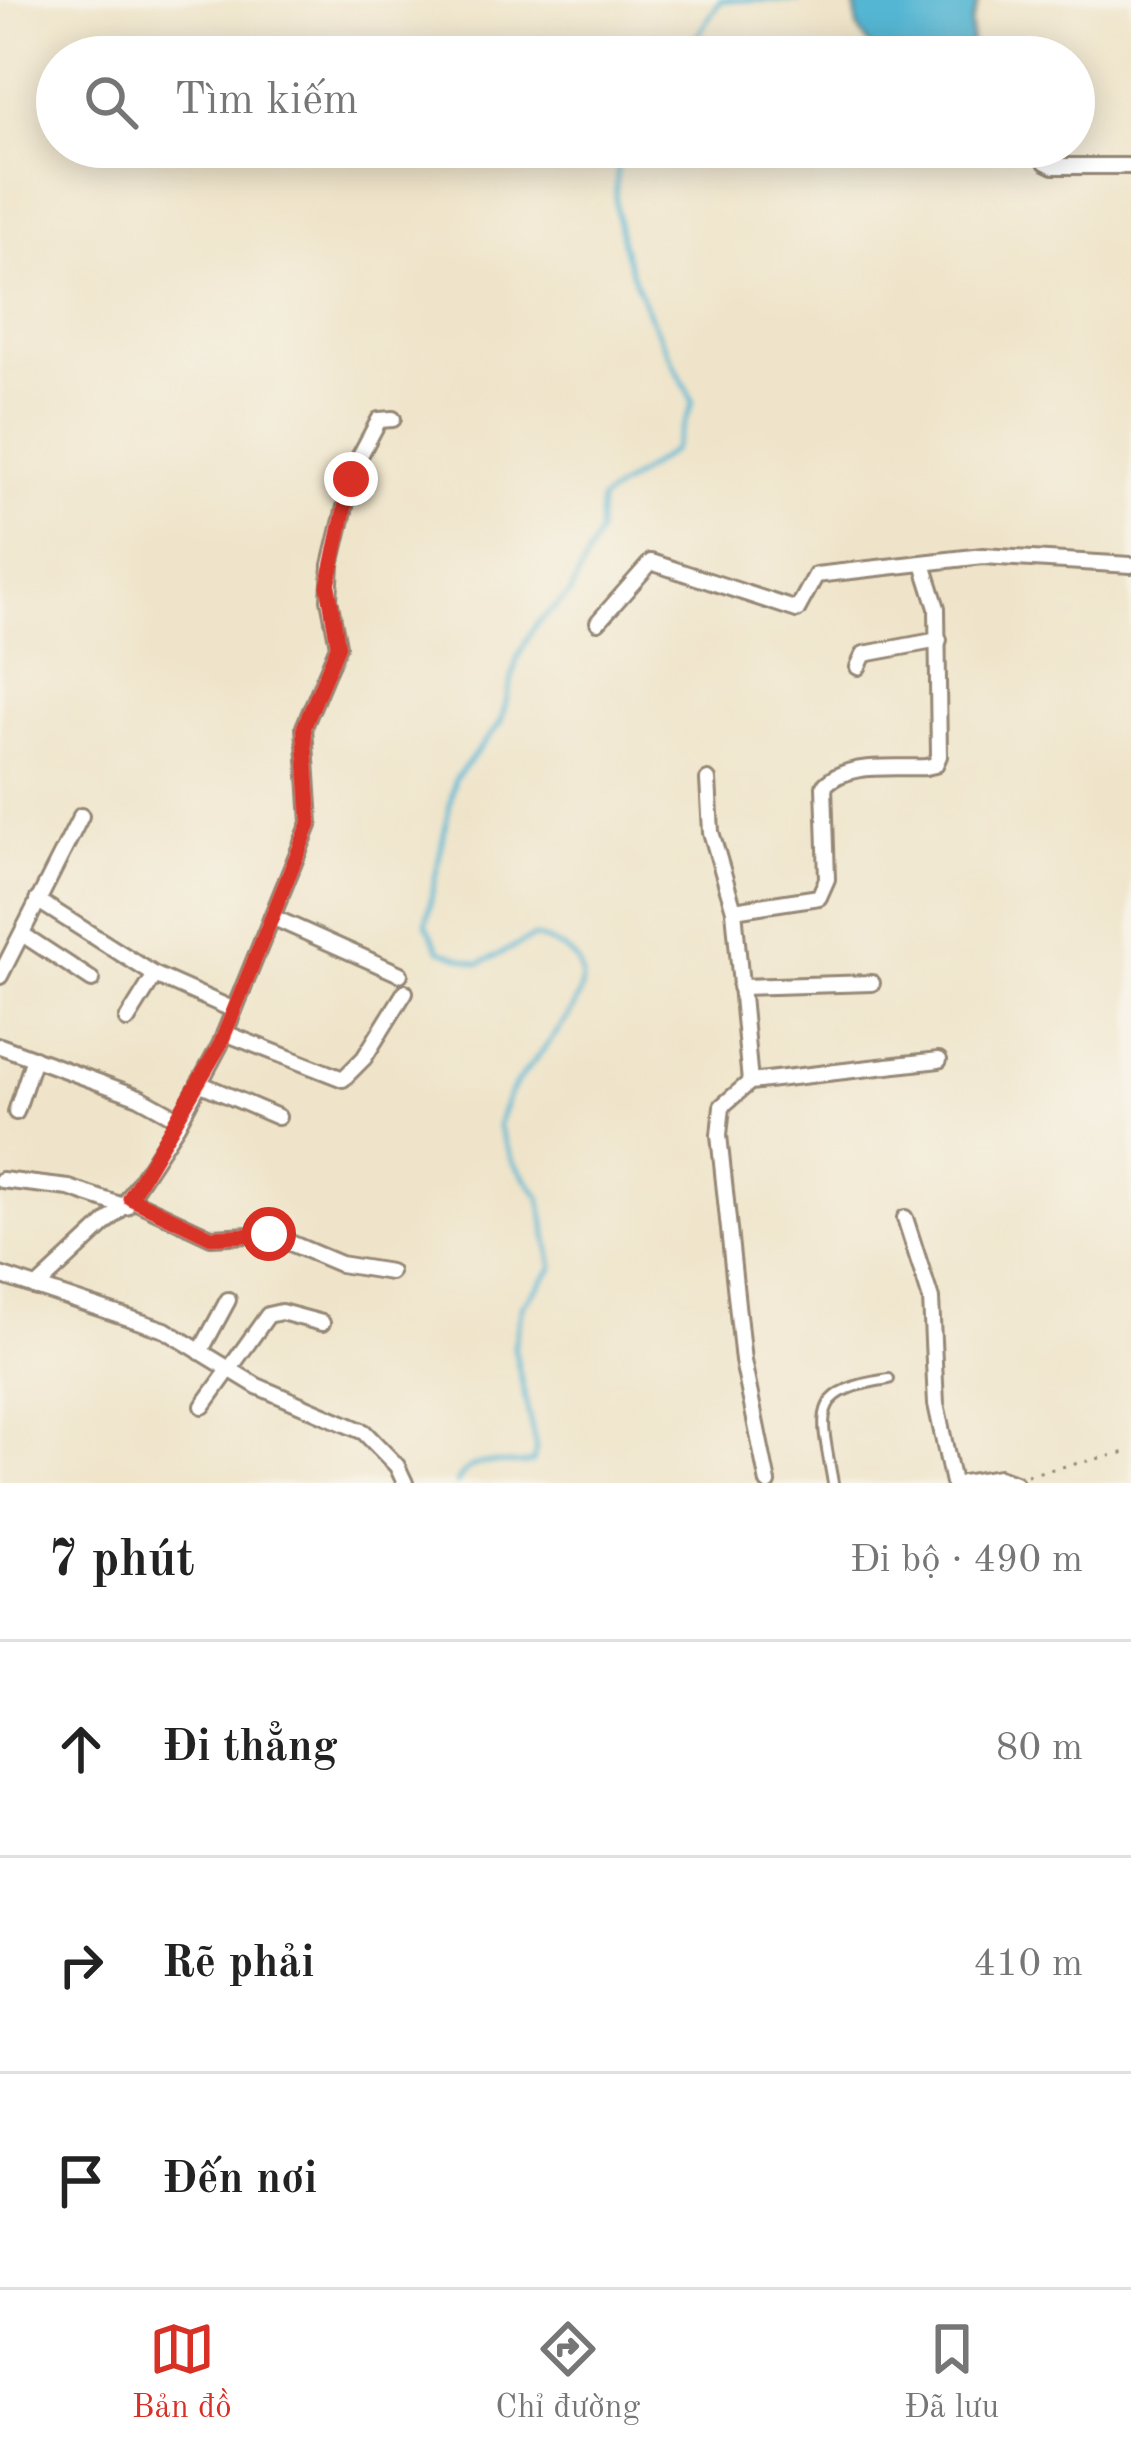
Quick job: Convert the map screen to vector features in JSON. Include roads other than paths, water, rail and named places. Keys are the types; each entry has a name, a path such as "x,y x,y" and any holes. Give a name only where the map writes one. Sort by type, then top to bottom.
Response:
{"street":[{"path":"1095,166 1131,166"},
{"path":"36,1288 126,1204 225,1033 311,818 304,727 338,646 328,586 351,479 379,420 393,418"},
{"path":"598,622 651,562 797,610 815,575 832,569 924,567 967,558 1040,556 1131,565"},
{"path":"734,910 819,897 827,879 824,786 833,776 849,770 935,765 941,746 938,608 924,567"},
{"path":"858,667 863,654 939,640"},
{"path":"709,780 711,832 734,910 750,1082"},
{"path":"0,976 81,816"},
{"path":"37,901 155,975 234,1010"},
{"path":"272,917 400,974"},
{"path":"22,934 92,980"},
{"path":"127,1020 155,975"},
{"path":"740,987 872,983"},
{"path":"225,1033 343,1078 364,1058 405,992"},
{"path":"0,1046 164,1107 179,1119"},
{"path":"16,1112 34,1058"},
{"path":"767,1483 743,1361 719,1136 722,1106 750,1082 939,1060"},
{"path":"199,1083 278,1117"},
{"path":"2,1180 69,1188 211,1237 269,1234 340,1264 390,1272"},
{"path":"905,1218 931,1299 936,1404 953,1483"},
{"path":"0,1276 142,1320 230,1370 364,1432 398,1466 405,1483"},
{"path":"200,1352 227,1300"},
{"path":"203,1406 268,1315 281,1312 322,1322"},
{"path":"963,1483 1013,1481"}],"lane":[{"path":"832,1483 821,1416 828,1399 844,1385 889,1379"}],"water":[{"path":"855,0 979,0 971,36 863,36 857,26"}],"waterway":[{"path":"697,36 721,0 800,0"},
{"path":"457,1483 472,1466 533,1462 536,1449 514,1347 522,1306 553,1268 540,1197 513,1162 498,1126 511,1091 560,1028 581,986 579,966 565,950 534,937 479,964 440,950 426,924 455,779 501,722 517,659 535,625 570,594 598,534 600,501 673,450 693,402 648,311 623,246 617,212 618,168"}]}
